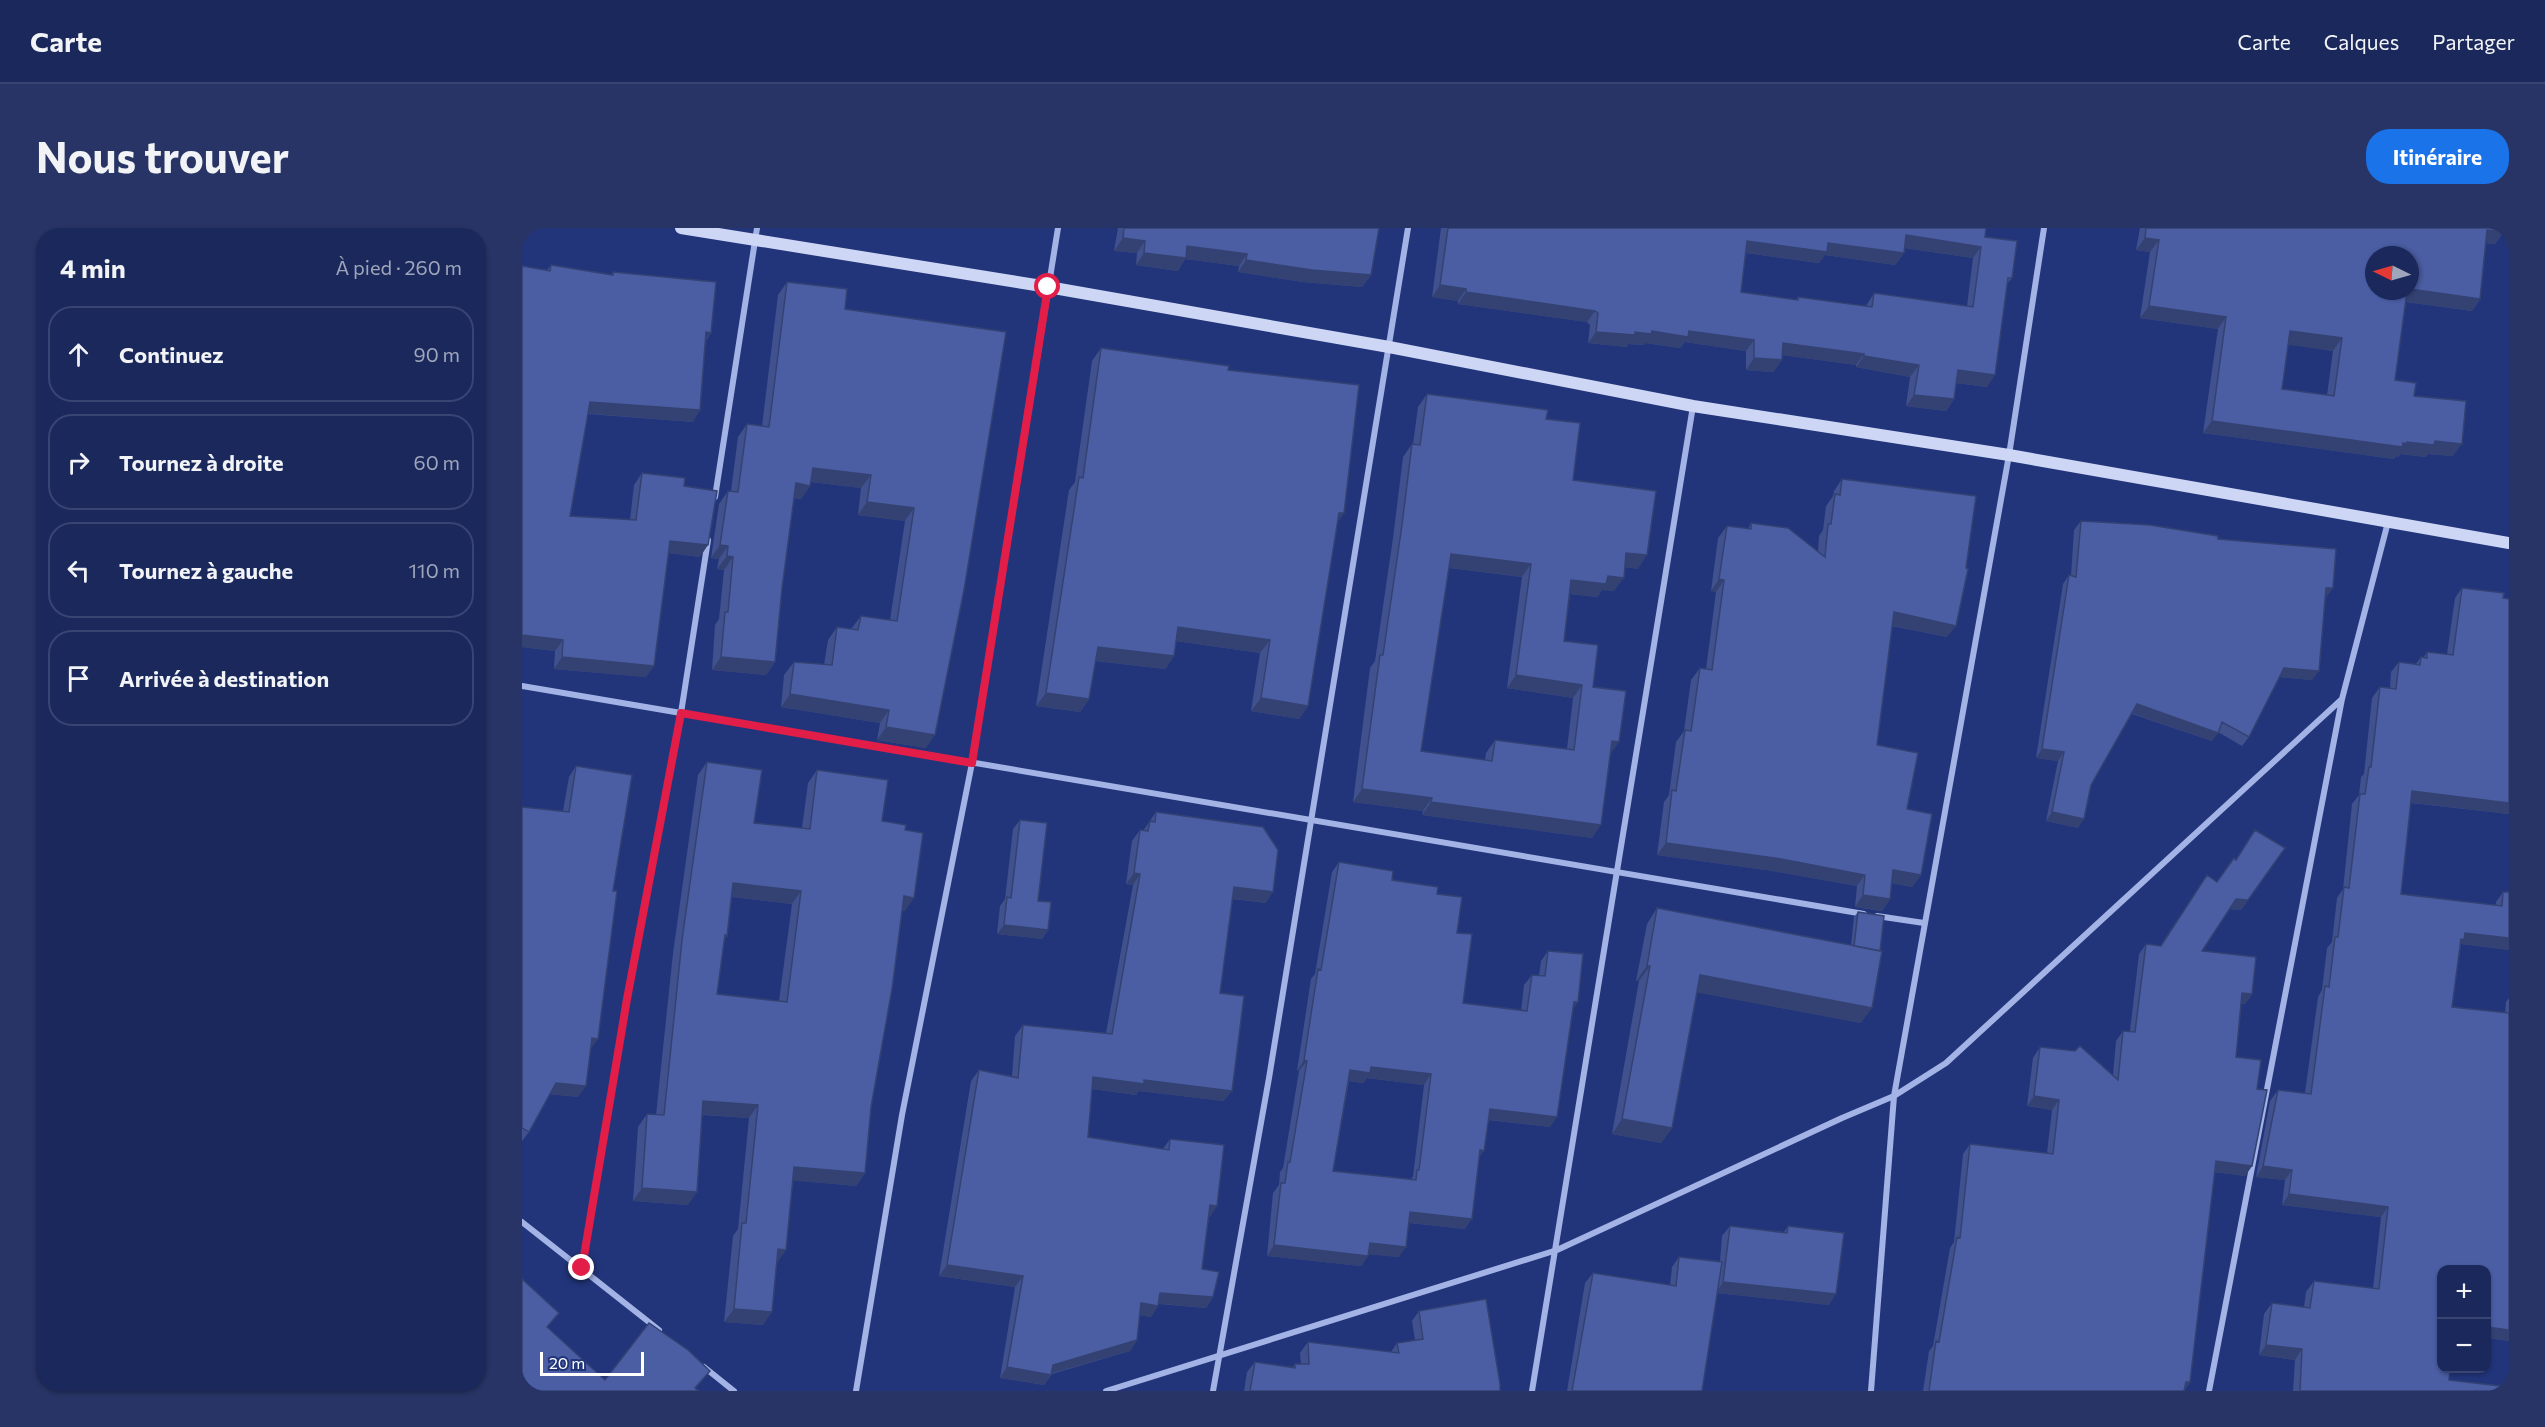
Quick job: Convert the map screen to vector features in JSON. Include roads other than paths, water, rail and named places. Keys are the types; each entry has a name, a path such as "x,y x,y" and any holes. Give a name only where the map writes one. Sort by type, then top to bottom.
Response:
{"street":[{"path":"681,228 1048,287 1389,347 1693,406 2009,455 2509,543"},
{"path":"714,500 757,228"},
{"path":"856,1391 903,1115 972,763 1058,228"},
{"path":"1213,1391 1269,1078 1408,228"},
{"path":"1871,1391 1894,1096 1923,923 2009,455 2044,228"},
{"path":"1532,1391 1557,1250 1693,406"},
{"path":"2209,1391 2342,699 2389,521"},
{"path":"582,1268 627,999 681,713 709,536"},
{"path":"522,686 1311,818 1617,874 1923,923"},
{"path":"1106,1391 1557,1250 1894,1096 1946,1062 2342,699"},
{"path":"522,1222 662,1333"},
{"path":"698,1362 734,1391"}]}
